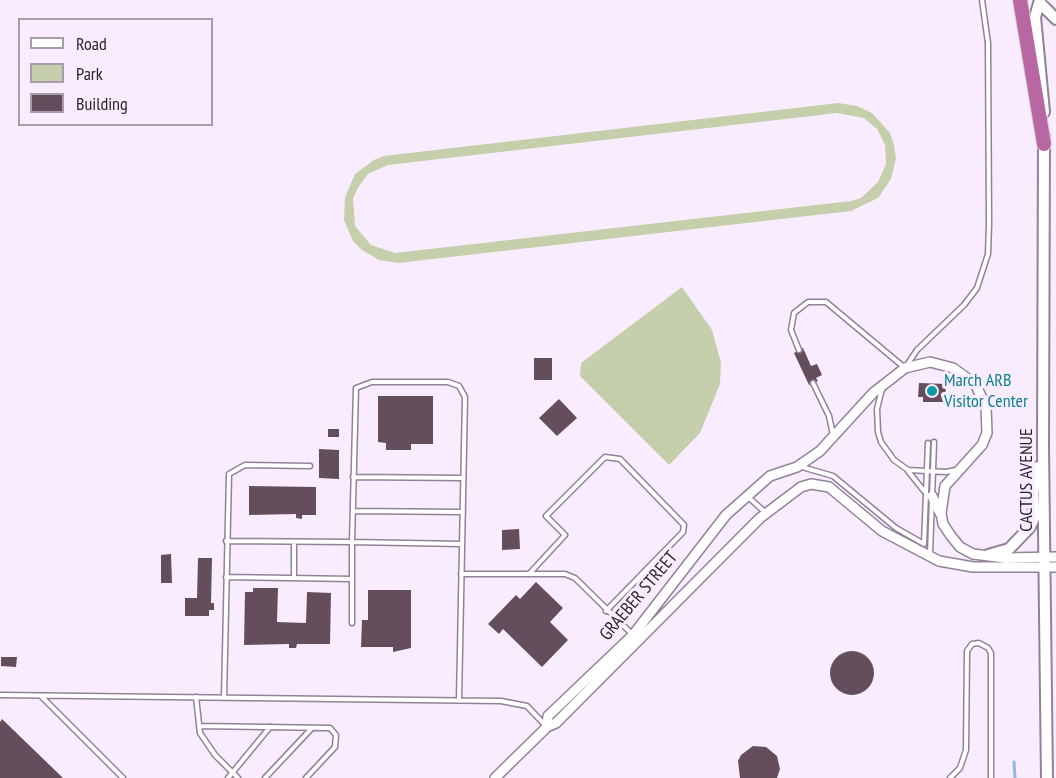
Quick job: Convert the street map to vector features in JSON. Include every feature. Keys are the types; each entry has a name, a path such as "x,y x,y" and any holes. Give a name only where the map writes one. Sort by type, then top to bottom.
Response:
{"highway":[{"path":"1020,0 1044,144"}],"main road":[{"name":"CACTUS AVENUE","path":"1040,1 1035,17 1044,104 1042,447 1047,776"},
{"name":"CACTUS AVENUE","path":"1040,1 1056,19"},
{"path":"988,555 1010,549 1030,527 1034,518 1034,492 1042,447"}],"street":[{"path":"882,388 905,368 930,362 964,373 982,394 987,413 987,433 975,456 945,486 943,524 960,547 973,554 1044,562 1056,567"},
{"name":"GRAEBER STREET","path":"546,727 548,716 633,634 726,515 770,476 797,467 820,451 873,393 882,388"},
{"name":"GRAEBER STREET","path":"495,778 546,727 556,723 766,514 794,491 811,484 829,487 882,531 926,556 973,567 1044,562"},
{"path":"928,494 942,518"},
{"path":"1044,562 1056,557"}],"lane":[{"path":"799,350 791,330 794,313 808,302 826,302 905,368 917,350 964,305 977,288 984,270 988,224 988,43 982,0"},
{"path":"352,623 356,388 372,382 454,383 463,391 459,700"},
{"path":"813,383 829,416 833,436"},
{"path":"882,388 876,421 880,442 894,460 908,470 928,494"},
{"path":"926,556 924,544 928,494 933,472 934,442"},
{"path":"926,556 928,443"},
{"path":"529,574 565,535 546,516 605,458 620,459 684,525 683,532 606,611"},
{"path":"224,698 229,474 245,465 310,466"},
{"path":"797,467 812,467 833,476 896,528 924,544"},
{"path":"908,470 926,473 962,468"},
{"path":"353,477 463,478"},
{"path":"747,496 766,514"},
{"path":"353,511 463,512"},
{"path":"226,542 462,544"},
{"path":"294,542 294,578"},
{"path":"462,574 566,574 575,578 606,611 633,634"},
{"path":"226,577 352,579"},
{"path":"950,778 960,768 966,750 967,651 972,644 979,643 988,648 990,653 991,778"},
{"path":"0,702 2,695 40,695 517,702 527,706 546,727"},
{"path":"40,695 123,778"},
{"path":"196,697 200,733 215,755 238,778"},
{"path":"199,726 330,728 334,731 337,740 335,747 306,778"},
{"path":"228,778 270,727"},
{"path":"266,778 313,727"}],"green space":[{"path":"838,103 857,106 872,113 890,133 896,158 891,179 878,198 851,211 398,263 379,260 362,250 353,241 344,220 345,197 355,174 374,160 384,156","holes":["837,113 864,118 877,129 885,145 886,164 878,182 861,198 851,201 395,253 371,245 355,226 353,198 359,186 368,174 388,165"]},
{"path":"682,287 712,330 721,363 720,384 700,433 669,465 580,376 581,363"}],"building":[{"path":"803,348 811,366 817,364 822,375 816,378 818,381 809,385 794,353"},
{"path":"534,358 552,358 552,380 534,380"},
{"name":"March ARB Visitor Center","path":"919,383 946,384 945,402 923,402 923,397 918,397"},
{"path":"378,396 433,396 433,444 411,444 411,450 386,450 386,443 378,442"},
{"path":"559,399 577,418 557,436 539,418"},
{"path":"328,429 339,429 339,437 328,437"},
{"path":"319,449 339,450 339,479 319,478"},
{"path":"249,486 316,487 316,515 302,515 302,519 296,518 296,514 249,515"},
{"path":"519,529 520,549 502,550 502,530"},
{"path":"171,554 172,583 161,583 161,555"},
{"path":"198,558 212,558 211,603 214,603 214,610 209,610 209,616 185,616 185,598 197,598"},
{"path":"536,582 563,608 550,622 568,640 542,667 503,629 499,634 488,624 516,595 520,599"},
{"path":"253,588 278,588 277,622 306,623 307,592 331,593 330,644 297,644 296,648 289,648 289,644 244,645 245,592 253,592"},
{"path":"368,590 411,590 411,648 393,652 393,647 361,647 362,620 368,620"},
{"path":"852,651 868,657 874,673 868,689 852,695 836,689 830,673 836,657"},
{"path":"1,657 17,657 16,667 1,666"},
{"path":"2,719 63,778 0,778 0,722"},
{"path":"753,746 766,747 777,756 780,769 777,778 740,778 738,761 741,755"}],"waterway":[{"path":"1014,762 1015,778"}],"place":[{"name":"March ARB Visitor Center","path":"932,391"}]}
